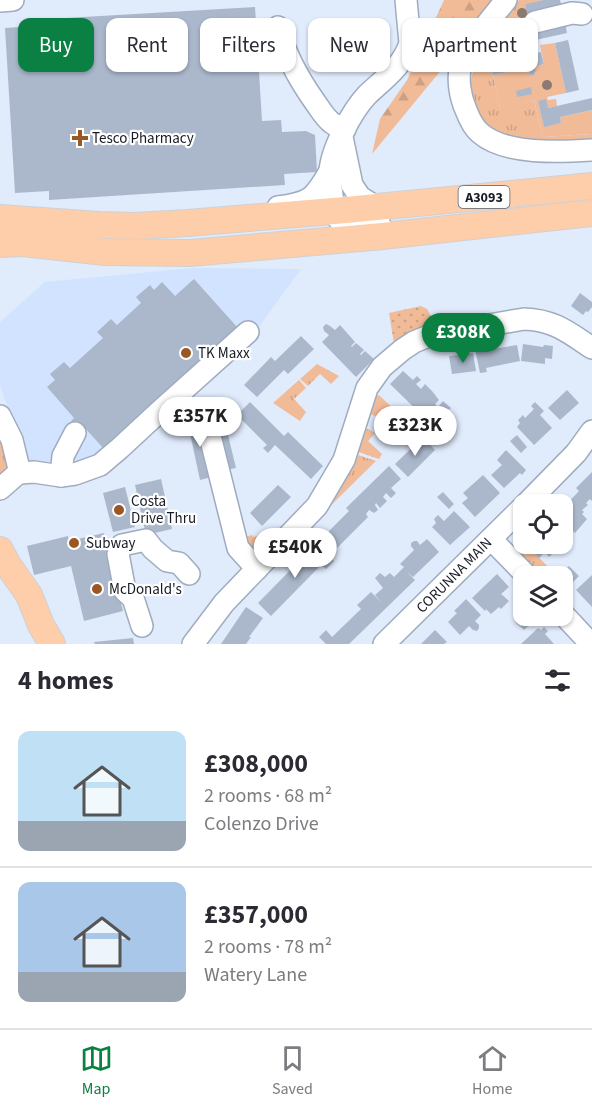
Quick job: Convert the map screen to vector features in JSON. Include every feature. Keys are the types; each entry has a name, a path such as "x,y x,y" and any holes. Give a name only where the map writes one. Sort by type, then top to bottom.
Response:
{"main road":[{"name":"A3093","path":"0,218 123,226 341,215 376,207 592,186"},
{"name":"A3093","path":"0,244 23,243 105,252 190,254 592,213"},
{"path":"0,528 2,536 0,548 8,565 29,595 47,634"},
{"path":"0,582 47,634"}],"street":[{"path":"0,1 13,0"},
{"path":"306,243 330,235 341,215 344,141 355,110 396,69 404,57 410,42 406,0"},
{"path":"506,0 475,40 461,64 462,101 469,117 479,133 495,143 517,150 592,150"},
{"path":"538,21 574,9"},
{"path":"296,72 344,141 352,185 366,202 376,207"},
{"path":"238,220 255,211 299,204 318,192 330,171 338,143 344,141"},
{"path":"330,171 341,215 353,227 431,220 477,226"},
{"path":"193,644 224,603 317,506 344,460 367,387 392,358 414,342 431,335 524,319 550,322 592,348"},
{"path":"1,491 11,478 20,473 34,472 61,476 75,474 100,465 248,332"},
{"path":"204,412 238,548 257,569"},
{"path":"1,421 15,450 20,473"},
{"name":"CORUNNA MAIN","path":"536,494 576,453 592,431"},
{"path":"61,476 63,456 75,433"},
{"name":"CORUNNA MAIN","path":"384,644 513,517"},
{"path":"491,539 517,566"},
{"path":"142,626 133,598 125,591 118,554 122,545 146,540 167,561 184,569"},
{"path":"573,625 591,644"}],"shaded area":[{"path":"193,268 301,269 258,328 246,328 110,453 77,462 28,462 0,386 0,322 45,282"}],"green space":[{"path":"444,0 499,0 484,18 436,18"},
{"path":"519,0 543,0 525,4 525,18 505,18"},
{"path":"555,43 566,93 547,97 548,100 556,99 557,106 548,108 538,101 544,126 561,123 560,117 592,110 592,134 543,137 534,100 500,108 493,75 529,72 530,75 534,75 538,72 538,65 544,64 540,45"},
{"path":"411,72 440,72 372,154 380,119"},
{"path":"473,72 492,72 500,107 534,100 543,137 592,134 592,142 543,145 500,134 476,113 471,98 470,83"},
{"path":"421,306 427,309 435,323 394,343 389,313"},
{"path":"317,364 339,376 331,384 320,374 308,386 300,379"},
{"path":"299,380 306,388 294,399 306,412 300,421 273,403"},
{"path":"371,393 380,396 400,415 396,418 387,409 379,417 372,415 368,410"},
{"path":"368,429 375,433 368,441 382,454 379,459 350,449 362,430"},
{"path":"0,435 8,466 0,479"},
{"path":"349,452 376,461 316,520"},
{"path":"266,534 274,543 260,549 253,548 241,538 252,535 253,537"},
{"path":"519,554 536,554 547,566 529,566"}],"building":[{"path":"543,0 560,0 562,8 527,15 525,4"},
{"path":"255,7 256,18 200,18 200,72 259,72 262,121 281,120 282,132 306,131 315,135 317,172 284,174 285,185 49,200 49,191 15,193 5,28 18,27 18,72 94,72 94,18 66,18"},
{"path":"565,22 567,33 538,39 538,28"},
{"path":"568,40 579,90 566,93 555,43"},
{"path":"541,52 544,64 538,65 538,53"},
{"path":"492,72 508,72 493,75"},
{"path":"531,87 532,94 517,97 516,91"},
{"path":"592,98 592,110 560,117 561,123 544,127 538,101 546,99 548,108"},
{"path":"194,279 238,328 104,449 85,428 81,432 71,421 74,418 47,387 55,380 50,374 64,362 70,368 103,338 97,332 111,319 117,325 141,303 136,297 150,285 154,290 162,282 175,296"},
{"path":"580,293 592,302 592,307 583,315 571,306"},
{"path":"326,324 335,330 340,325 355,342 352,347 356,343 364,350 361,355 365,351 374,359 356,377 322,342 329,335 324,331 323,327"},
{"path":"301,336 314,349 288,374 284,370 257,397 244,385 271,357 275,361"},
{"path":"523,344 553,346 552,359 545,358 545,364 521,361"},
{"path":"517,345 520,361 486,368 487,372 480,373 475,349 485,347 486,350"},
{"path":"473,353 476,371 452,374 449,356"},
{"path":"403,371 413,380 417,376 421,380 416,384 421,389 425,384 432,391 439,400 435,404 438,407 443,401 451,408 444,414 451,420 443,428 438,423 434,427 390,384"},
{"path":"567,390 579,403 560,420 548,408"},
{"path":"250,402 284,436 288,432 323,466 311,479 275,445 268,453 263,448 267,445 237,415"},
{"path":"535,402 544,411 540,415 552,428 534,445 517,427 520,423 518,420 523,415 525,418 534,409 531,406"},
{"path":"221,406 236,468 225,470 210,409"},
{"path":"199,416 212,477 200,480 187,419"},
{"path":"517,435 527,447 521,453 510,441"},
{"path":"423,437 435,450 408,477 395,464"},
{"path":"506,450 526,470 504,488 491,475 502,465 497,460"},
{"path":"389,466 401,479 391,488 396,493 391,498 386,493 383,497 387,501 380,508 376,503 378,510 374,513 369,510 366,514 368,517 334,551 322,538 349,511 346,508"},
{"path":"592,472 592,501 590,499 586,503 588,505 582,510 584,512 582,514 587,519 575,533 573,531 573,497 579,491 576,488"},
{"path":"483,475 500,493 475,517 462,503 468,498 463,493"},
{"path":"161,479 172,529 146,535 135,485"},
{"path":"278,485 291,497 262,526 250,513"},
{"name":"Costa Drive Thru","path":"125,487 135,527 113,532 103,493"},
{"path":"443,492 454,504 449,509 437,497"},
{"path":"454,511 470,527 450,545 432,527 438,515 444,521"},
{"path":"104,533 123,611 84,621 71,566 34,575 27,546 68,536 69,541"},
{"path":"427,539 439,552 413,577 407,572 415,580 349,644 326,644 319,637 326,630 332,637 361,609 357,605 371,592 381,602 375,595 383,588 375,578 380,573 385,577 390,573 394,577 404,567 400,564 414,550 411,543 417,541 420,545"},
{"path":"316,544 334,561 326,569 321,565 271,616 258,603"},
{"path":"573,570 579,576 573,582"},
{"path":"497,574 509,587 501,594 509,601 501,609 499,607 491,614 472,598"},
{"path":"592,575 592,607 576,590"},
{"path":"466,599 481,615 475,621 479,628 477,631 469,626 460,635 448,622 457,613 454,611"},
{"path":"246,607 263,618 249,637 251,637 246,644 221,644"},
{"path":"544,627 548,631 545,634 554,644 521,644 538,628 541,630"},
{"path":"435,630 447,642 421,644"},
{"path":"133,638 134,644 95,644 94,642"}],"place":[{"name":"Tesco Pharmacy","path":"80,138"},
{"name":"TK Maxx","path":"186,353"},
{"name":"Costa Drive Thru","path":"119,510"},
{"name":"Subway","path":"74,543"},
{"name":"McDonald's","path":"97,589"}]}
